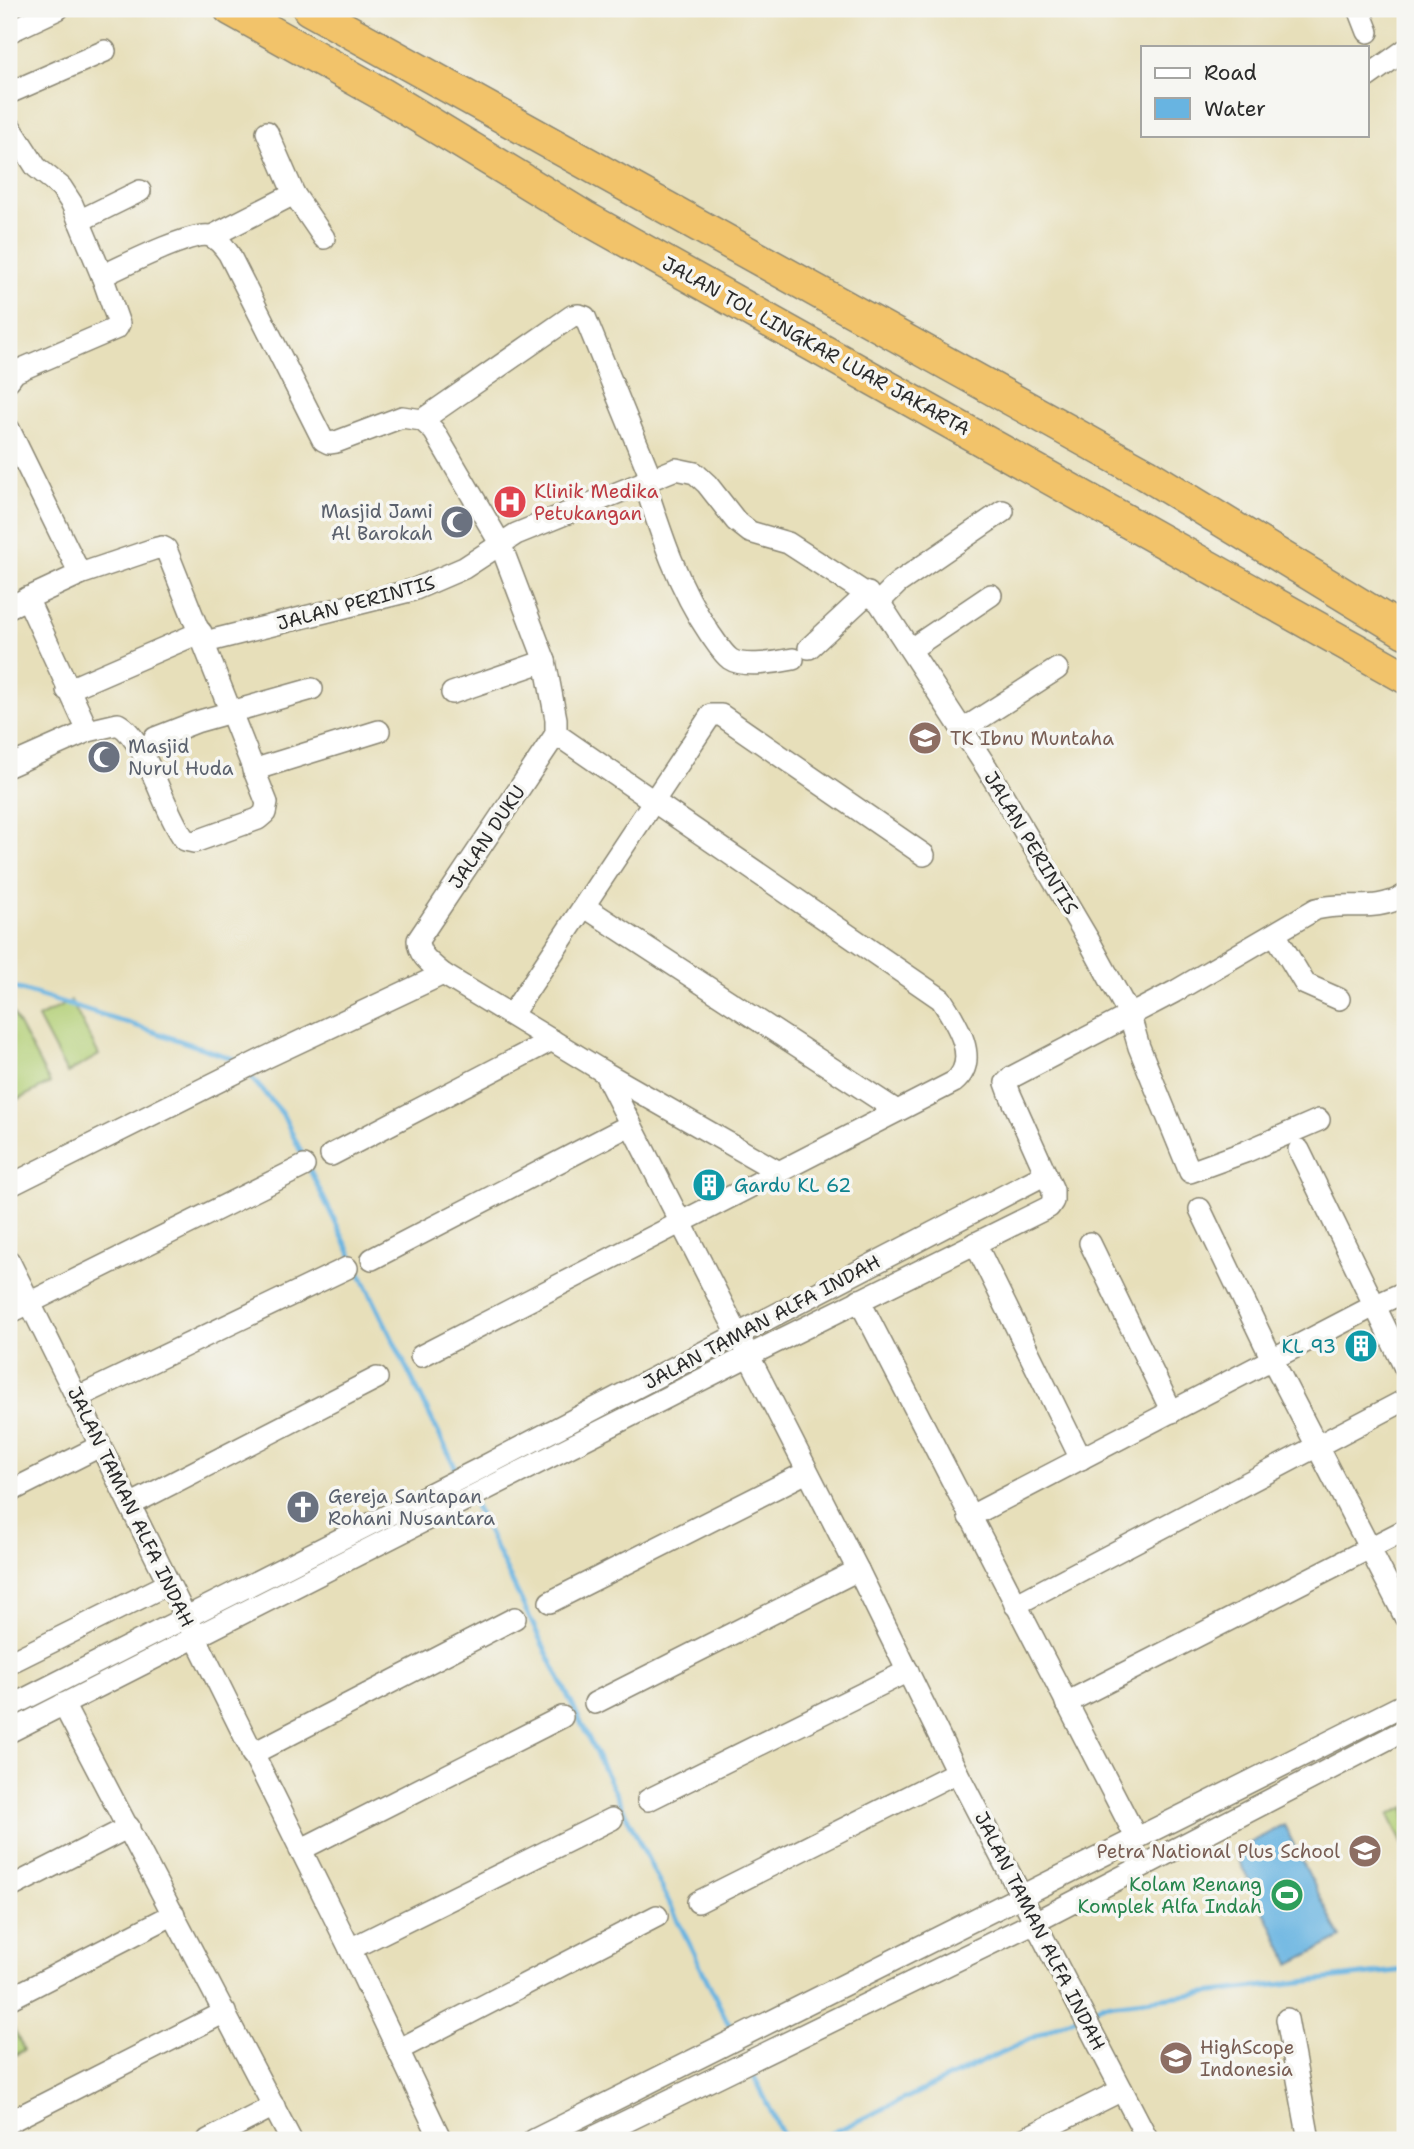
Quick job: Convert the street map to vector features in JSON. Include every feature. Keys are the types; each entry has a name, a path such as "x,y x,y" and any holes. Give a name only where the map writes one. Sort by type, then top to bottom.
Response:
{"highway":[{"name":"JALAN TOL LINGKAR LUAR JAKARTA","path":"230,9 382,94 596,223 1405,677"},
{"path":"309,9 1146,474 1405,632"}],"street":[{"path":"9,32 58,9"},
{"path":"1359,9 1368,32"},
{"path":"1368,75 1405,50"},
{"path":"9,93 105,51"},
{"path":"9,125 36,167 61,187 79,221 119,320 117,328 11,371"},
{"path":"267,132 294,194 324,238"},
{"path":"79,221 140,191"},
{"path":"102,276 154,251 202,235 212,236 294,194"},
{"path":"212,236 229,254 323,440 328,443 335,442 402,417 422,420 434,431 500,543 545,661 556,719 556,734 941,999 955,1020 966,1056 966,1068 962,1076 954,1082 421,1356"},
{"path":"422,420 572,316 585,317 648,480 666,550 695,612 724,653 736,662 774,663 801,654 874,598 1003,511"},
{"path":"9,429 80,574"},
{"name":"JALAN PERINTIS","path":"68,690 203,637 413,590 464,568 516,534 676,470 695,473 736,521 750,532 788,543 874,598 911,649 1088,939 1130,1016 1139,1046 1190,1172 1319,1120"},
{"path":"9,766 88,731 113,724 125,728 138,745 179,833 185,840 190,842 258,819 265,813 267,803 203,637 170,555 162,547 80,574 18,603 68,690 88,731"},
{"path":"911,649 991,595"},
{"path":"452,693 545,661"},
{"path":"962,730 1057,669"},
{"path":"155,738 195,722 312,689"},
{"path":"512,1014 655,802 708,717 722,715 924,855"},
{"path":"253,770 379,731"},
{"name":"JALAN DUKU","path":"443,974 425,958 418,947 418,940 556,734"},
{"path":"1045,1174 1006,1083 1012,1077 1130,1016 1316,909 1330,905 1376,907 1392,903 1405,895"},
{"path":"585,907 897,1111"},
{"path":"1275,934 1305,984 1339,999"},
{"path":"9,1186 265,1058 443,974 604,1072 779,1172"},
{"path":"331,1155 552,1040"},
{"path":"604,1072 737,1335 752,1357"},
{"path":"372,1259 630,1125"},
{"path":"1299,1150 1405,1368"},
{"path":"9,1313 304,1166"},
{"name":"JALAN TAMAN ALFA INDAH","path":"1045,1174 1054,1190 1052,1204 859,1300 752,1357 484,1478 737,1335 1045,1174"},
{"path":"1200,1209 1272,1359 1405,1617"},
{"path":"975,1243 1081,1458"},
{"path":"1090,1243 1172,1412"},
{"name":"JALAN TAMAN ALFA INDAH","path":"9,1261 442,2140"},
{"path":"76,1398 347,1268"},
{"path":"969,1517 1405,1292"},
{"name":"JALAN TAMAN ALFA INDAH","path":"859,1300 1137,1839"},
{"name":"JALAN TAMAN ALFA INDAH","path":"752,1357 957,1772 1148,2140"},
{"path":"130,1506 377,1378"},
{"path":"1015,1605 1405,1401"},
{"path":"9,1492 100,1446"},
{"path":"550,1602 807,1472"},
{"path":"9,1707 444,1485 484,1478"},
{"path":"9,1732 196,1639 454,1505 484,1478"},
{"path":"1066,1703 1405,1530"},
{"path":"595,1703 858,1570"},
{"path":"9,1663 168,1584"},
{"path":"252,1754 515,1618"},
{"path":"649,1800 908,1671"},
{"path":"63,1704 291,2140"},
{"path":"534,2140 1405,1704"},
{"path":"300,1850 562,1717"},
{"path":"588,2140 1035,1922 1405,1730"},
{"path":"698,1902 957,1772"},
{"path":"350,1950 612,1819"},
{"path":"9,1888 129,1827"},
{"path":"9,1999 174,1914"},
{"path":"398,2050 657,1916"},
{"path":"9,2122 225,2012"},
{"path":"1287,2019 1309,2140"},
{"path":"741,2038 751,2060"},
{"path":"1022,2140 1122,2090"},
{"path":"208,2140 274,2106"}],"green space":[{"path":"71,1001 99,1055 67,1073 38,1018"},
{"path":"9,1006 50,1083 9,1104"},
{"path":"1405,1807 1405,1849 1389,1815"},
{"path":"9,2019 24,2050 9,2058"}],"water":[{"name":"Kolam Renang Komplek Alfa Indah","path":"1284,1825 1341,1938 1290,1964 1234,1851"}],"waterway":[{"path":"9,986 125,1022 240,1063"},
{"path":"248,1074 282,1113 458,1473"},
{"path":"472,1500 731,2029"},
{"path":"1086,2012 1101,2005 1405,1970"},
{"path":"818,2140 1078,2016"},
{"path":"752,2072 785,2140"}],"place":[{"name":"Klinik Medika Petukangan","path":"510,502"},
{"name":"Masjid Jami Al Barokah","path":"457,522"},
{"name":"TK Ibnu Muntaha","path":"925,738"},
{"name":"Masjid Nurul Huda","path":"104,757"},
{"name":"Gardu KL 62","path":"709,1185"},
{"name":"KL 93","path":"1361,1346"},
{"name":"Gereja Santapan Rohani Nusantara","path":"303,1507"},
{"name":"Petra National Plus School","path":"1365,1851"},
{"name":"Kolam Renang Komplek Alfa Indah","path":"1287,1895"},
{"name":"HighScope Indonesia","path":"1176,2058"}]}
